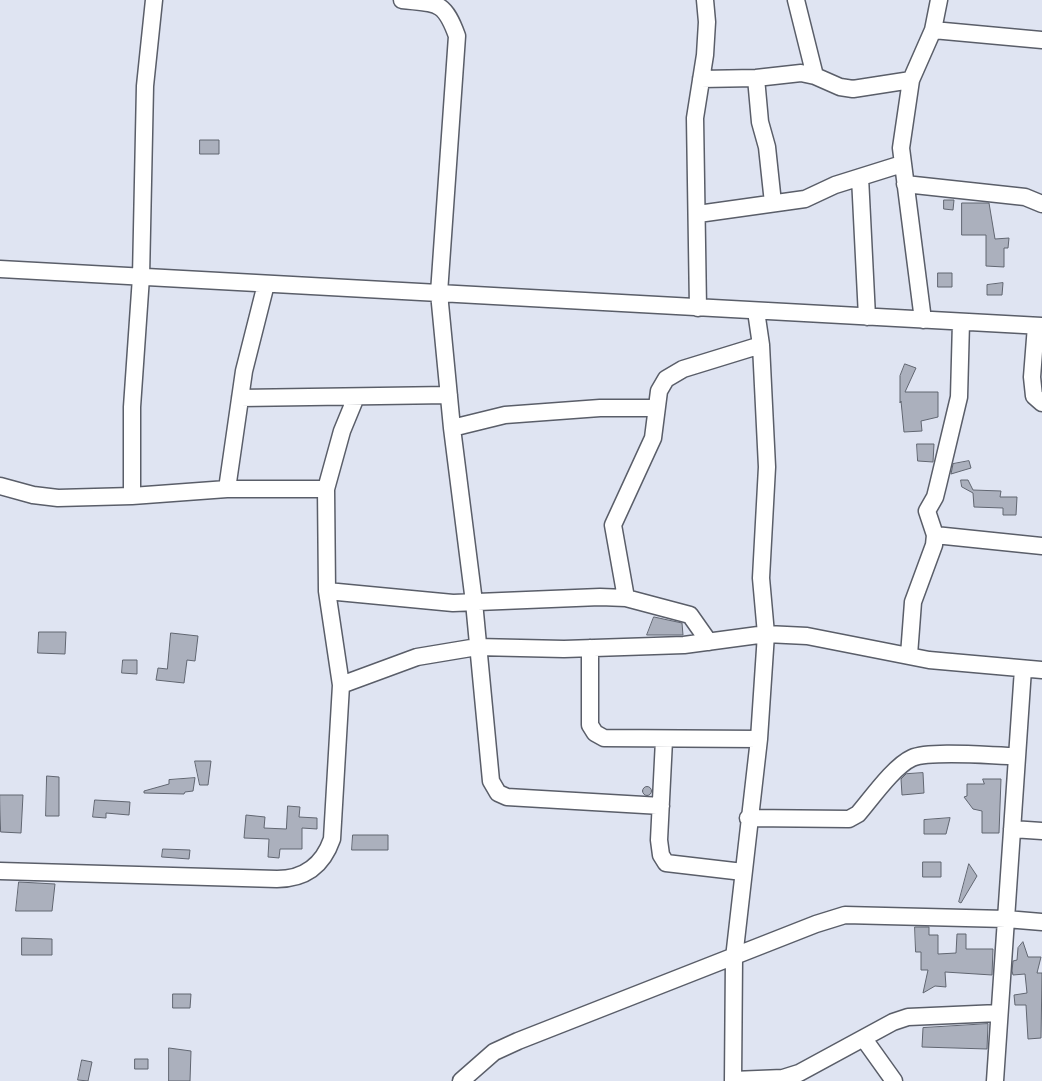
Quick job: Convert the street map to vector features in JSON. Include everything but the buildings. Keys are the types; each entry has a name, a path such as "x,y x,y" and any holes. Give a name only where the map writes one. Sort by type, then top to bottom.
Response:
{"street":[{"path":"132,496 132,407 141,277 145,86 154,0"},
{"path":"402,0 432,3 448,13 457,36 439,293 452,428 474,602 491,781 498,793 507,797 661,806"},
{"path":"698,308 695,118 707,22 705,0"},
{"path":"796,0 815,76"},
{"path":"922,320 901,148 911,80 933,30 939,0"},
{"path":"933,30 1042,40"},
{"path":"701,79 756,78 784,74 815,76 840,87 853,89 911,80"},
{"path":"756,78 760,122 768,147 773,203"},
{"path":"698,214 804,198 835,185 902,164"},
{"path":"860,177 867,317"},
{"path":"905,184 1025,197 1042,204"},
{"path":"0,269 1039,326 1032,377 1034,396 1042,403"},
{"path":"227,489 244,371 266,284"},
{"path":"756,311 761,345 767,467 760,578 766,634 759,739 748,818 734,958 733,1080 783,1078 799,1073 893,1022 908,1017 999,1013"},
{"path":"909,656 913,602 934,545 935,535 927,511 935,497 959,397 962,322"},
{"path":"626,598 613,525 653,438 656,408 660,391 666,379 683,370 761,345"},
{"path":"240,398 449,395"},
{"path":"0,871 277,879 298,877 308,872 323,858 332,838 341,685 327,591 326,489 342,431 356,397"},
{"path":"452,428 505,415 600,408 656,408"},
{"path":"0,486 33,496 50,497 132,496 227,489 326,489"},
{"path":"935,535 1042,546"},
{"path":"327,591 453,603 600,597 626,598 690,615 709,642"},
{"path":"341,685 416,657 477,647 590,648 684,645 766,634 806,636 929,660 1042,670"},
{"path":"590,648 590,725 595,733 604,738 664,740 759,739"},
{"path":"995,1081 1023,669"},
{"path":"664,740 659,840 661,856 666,863 743,872"},
{"path":"748,818 848,819 858,814 900,767 912,758 929,755 1017,756"},
{"path":"1012,829 1042,831"},
{"path":"462,1081 494,1052 518,1041 734,958 816,924 845,915 1006,918 1042,922"},
{"path":"864,1039 894,1081"}]}
